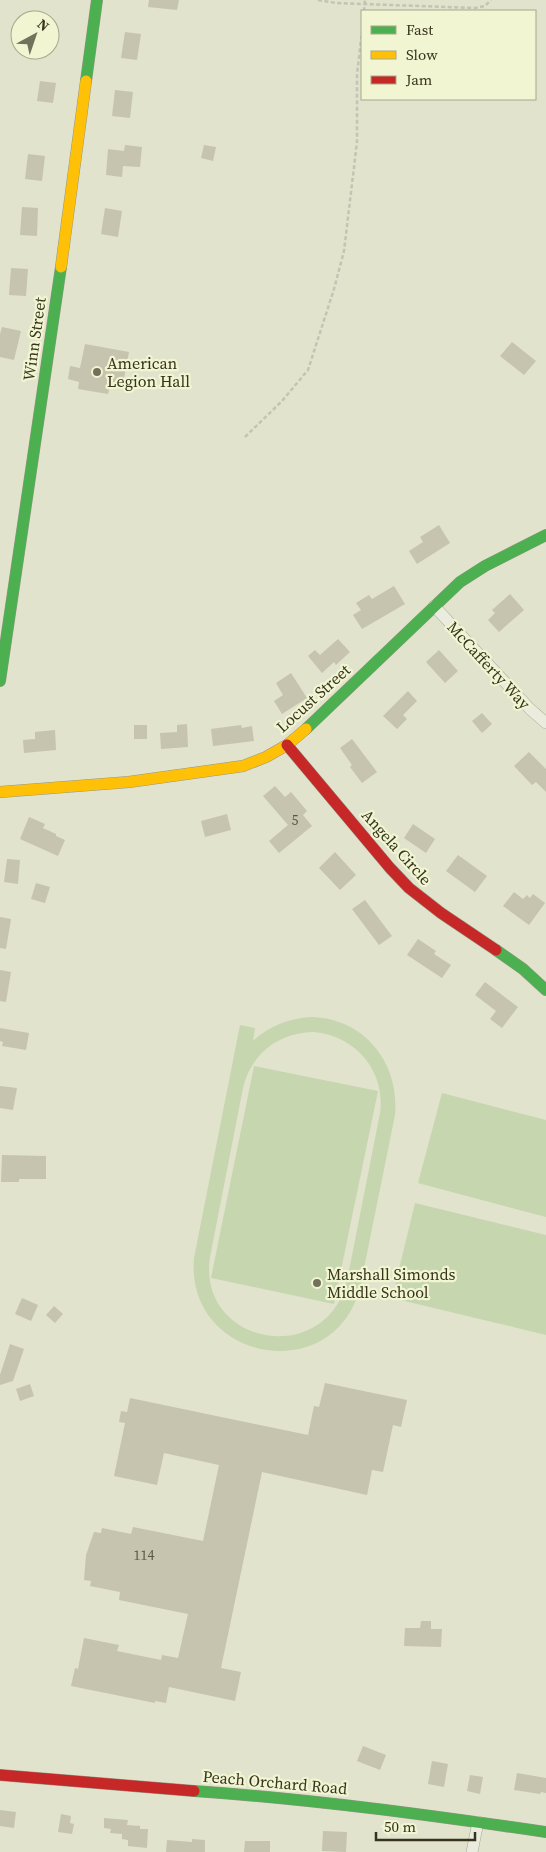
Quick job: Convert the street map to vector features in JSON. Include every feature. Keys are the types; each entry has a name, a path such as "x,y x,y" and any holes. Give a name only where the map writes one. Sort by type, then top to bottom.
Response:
{"street":[{"name":"Winn Street","path":"0,681 67,227 97,0"},
{"name":"Locust Street","path":"0,792 129,782 228,769 260,760 287,745 319,718 460,582 546,535"},
{"name":"McCafferty Way","path":"434,606 530,709 546,723"},
{"name":"Angela Circle","path":"287,745 409,888 441,913 523,969 546,990"},
{"name":"Peach Orchard Road","path":"0,1775 271,1796 546,1832"},
{"path":"472,1852 478,1822"}],"path":[{"path":"318,0 336,3 365,2 475,8 486,6 491,0"},
{"path":"244,436 282,401 308,370 334,289 344,251 357,142 357,74 361,40"}],"green space":[{"path":"301,1018 329,1019 346,1025 362,1034 374,1046 384,1061 391,1078 395,1096 395,1115 360,1288 345,1320 321,1340 293,1350 264,1350 235,1339 212,1320 197,1293 194,1258 240,1025 255,1028 253,1041 272,1027","holes":["313,1032 342,1040 364,1058 373,1070 381,1098 380,1113 347,1281 334,1309 314,1327 291,1335 265,1335 242,1326 223,1310 211,1287 210,1257 243,1088 252,1065 259,1056 278,1041 300,1033"]},
{"path":"254,1066 378,1091 334,1304 211,1278"},
{"path":"442,1093 546,1120 546,1217 418,1183"},
{"path":"415,1203 546,1235 546,1335 392,1298"}],"building":[{"path":"149,0 179,0 177,10 148,7"},
{"path":"125,32 141,34 137,60 121,58"},
{"path":"40,81 56,83 53,103 37,101"},
{"path":"115,90 133,92 130,118 112,116"},
{"path":"125,145 142,147 140,167 123,166 122,177 106,175 108,149 124,151"},
{"path":"204,145 216,147 213,161 201,158"},
{"path":"28,154 45,156 42,181 25,179"},
{"path":"22,207 38,208 37,236 20,235"},
{"path":"105,208 122,211 118,237 101,234"},
{"path":"11,268 28,269 26,296 9,295"},
{"path":"2,327 21,331 14,360 0,357 0,334"},
{"path":"512,342 536,361 524,375 500,356"},
{"name":"American Legion Hall","path":"85,344 129,352 122,388 110,386 108,394 78,389 79,382 68,379 70,366 80,368"},
{"path":"439,525 450,543 417,564 409,551 423,542 420,537"},
{"path":"394,586 405,604 362,629 353,615 361,610 356,603 369,595 372,599"},
{"path":"510,594 524,610 499,632 488,620 495,613 492,610"},
{"path":"338,639 350,652 336,665 334,662 322,673 308,656 315,650 320,655"},
{"path":"439,650 458,671 445,683 426,662"},
{"path":"291,673 307,698 282,714 274,701 283,695 276,683"},
{"path":"408,691 417,701 403,715 407,719 397,729 383,716"},
{"path":"482,713 492,724 482,733 472,721"},
{"path":"187,724 188,747 161,749 160,733 177,732 177,725"},
{"path":"134,725 147,725 147,739 134,739"},
{"path":"241,725 242,728 252,726 254,741 213,746 211,729"},
{"path":"55,730 56,750 24,753 23,740 35,739 35,732"},
{"path":"352,739 377,772 362,783 350,767 352,765 340,748"},
{"path":"529,752 546,769 546,792 536,782 532,785 514,766"},
{"path":"275,786 285,797 291,792 307,811 303,815 312,826 279,853 269,841 288,825 263,796"},
{"path":"227,814 231,830 205,837 201,821"},
{"path":"29,817 45,824 43,828 65,840 58,856 20,839"},
{"path":"413,824 435,839 426,853 404,838"},
{"path":"335,852 356,875 340,890 319,868"},
{"path":"458,855 487,876 475,892 446,871"},
{"path":"7,859 20,860 18,884 4,882"},
{"path":"36,883 50,887 45,903 31,899"},
{"path":"514,892 523,899 527,895 530,898 533,894 545,903 529,925 503,906"},
{"path":"365,900 392,936 379,945 352,909"},
{"path":"0,917 11,919 6,949 0,948"},
{"path":"418,939 436,951 434,954 451,965 442,978 407,955"},
{"path":"0,970 11,972 6,1002 0,1001"},
{"path":"485,982 518,1007 502,1028 490,1019 496,1011 475,995"},
{"path":"0,1028 29,1033 26,1050 2,1046"},
{"path":"0,1086 17,1088 13,1110 0,1108"},
{"path":"2,1155 46,1156 46,1179 19,1179 19,1182 1,1182"},
{"path":"22,1298 38,1305 31,1321 15,1314"},
{"path":"54,1306 63,1314 55,1323 46,1315"},
{"path":"10,1344 24,1349 13,1381 0,1385 0,1375"},
{"path":"325,1383 407,1400 401,1427 393,1425 383,1472 372,1470 367,1495 262,1472 221,1668 241,1672 235,1701 169,1687 166,1703 155,1701 155,1703 71,1686 75,1668 78,1669 84,1638 119,1645 117,1651 161,1660 162,1655 178,1658 188,1614 119,1600 120,1592 90,1586 91,1581 84,1580 86,1555 94,1532 101,1533 102,1528 131,1534 133,1527 203,1541 219,1465 164,1453 157,1485 114,1476 125,1423 119,1422 121,1411 127,1412 130,1398 308,1435 314,1406 319,1407"},
{"path":"30,1384 34,1396 20,1401 16,1389"},
{"path":"421,1621 431,1621 431,1629 442,1629 441,1647 404,1646 405,1628 420,1628"},
{"path":"363,1746 386,1755 380,1770 357,1761"},
{"path":"432,1761 448,1764 444,1787 428,1784"},
{"path":"517,1773 546,1778 546,1793 541,1792 540,1794 514,1790"},
{"path":"470,1775 483,1777 480,1794 467,1791"},
{"path":"0,1810 16,1812 14,1828 0,1826"},
{"path":"61,1814 71,1816 70,1823 74,1824 72,1834 58,1832"},
{"path":"104,1818 128,1820 127,1825 148,1829 147,1848 128,1846 128,1840 122,1839 122,1834 110,1833 111,1829 104,1828"},
{"path":"323,1831 347,1832 346,1852 322,1851"},
{"path":"192,1839 205,1840 205,1852 166,1852 167,1840 192,1842"},
{"path":"245,1841 270,1841 270,1852 244,1852"}],"traffic: fast":[{"path":"86,81 97,0"},
{"path":"0,681 61,267"},
{"path":"306,729 460,582 485,566 546,535"},
{"path":"496,950 523,969 546,990"},
{"path":"194,1791 370,1808 546,1832"}],"traffic: slow":[{"path":"61,267 86,81"},
{"path":"0,792 129,782 243,766 266,757 287,745 306,729"}],"traffic: jam":[{"path":"287,745 409,888 441,913 496,950"},
{"path":"0,1775 194,1791"}],"place":[{"name":"American Legion Hall","path":"97,372"},
{"name":"Marshall Simonds Middle School","path":"317,1283"}]}
